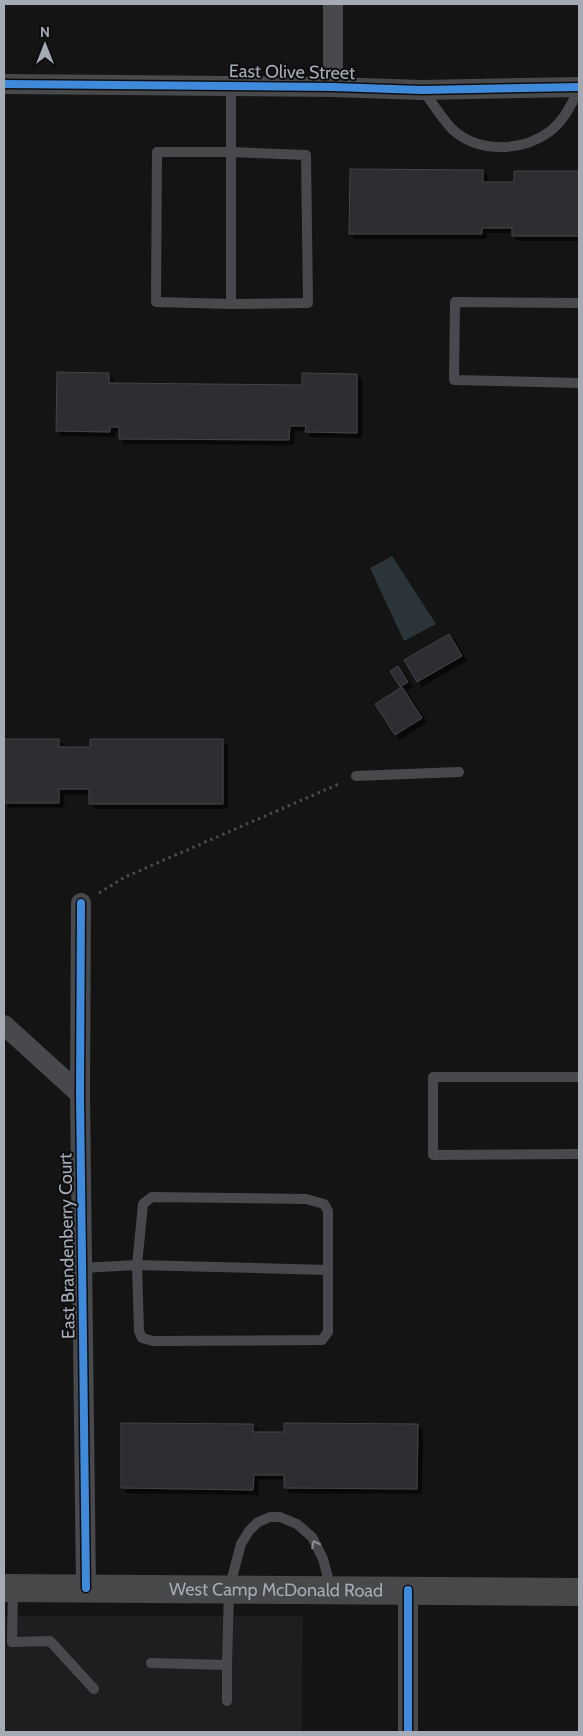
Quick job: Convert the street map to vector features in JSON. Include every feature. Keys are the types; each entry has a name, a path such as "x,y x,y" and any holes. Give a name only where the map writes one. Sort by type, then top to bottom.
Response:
{"main road":[{"name":"West Camp McDonald Road","path":"8,1588 579,1592"}],"street":[{"path":"333,4 333,87"},
{"name":"East Olive Street","path":"4,84 333,87 422,90 579,88"},
{"name":"East Brandenberry Court","path":"81,904 80,1094 86,1588"},
{"path":"4,1025 80,1094"},
{"path":"408,1590 408,1732"}],"lane":[{"path":"231,86 231,304"},
{"path":"422,90 453,129 469,141 490,147 516,146 534,141 550,131 566,114 579,88"},
{"path":"157,152 306,155 308,303 231,304 156,302 157,152"},
{"path":"579,303 455,302 454,380 579,383"},
{"path":"356,776 458,772"},
{"path":"579,1077 433,1077 433,1155 579,1154"},
{"path":"152,1197 306,1199 324,1204 328,1211 328,1332 322,1340 153,1341 142,1338 139,1331 137,1266 143,1204 152,1197"},
{"path":"82,1268 137,1266 328,1270"},
{"path":"227,1700 228,1589 241,1544 249,1531 258,1522 270,1517 280,1517 297,1524 312,1536 323,1559 331,1590"},
{"path":"8,1588 8,1642 50,1641 94,1689"},
{"path":"151,1663 227,1665"}],"path":[{"path":"81,904 125,877 356,776"}],"shaded area":[{"path":"392,556 436,624 404,641 370,568"},
{"path":"4,1616 303,1616 302,1732 4,1732"}],"building":[{"path":"350,169 483,170 483,182 514,182 514,171 579,171 579,236 512,236 512,228 482,228 482,234 349,234"},
{"path":"57,372 109,373 109,383 302,385 302,373 357,374 357,433 305,432 306,426 290,426 289,440 119,439 119,427 110,427 110,432 56,431"},
{"path":"449,634 462,656 417,682 404,660"},
{"path":"398,666 408,682 400,687 390,671"},
{"path":"402,687 422,718 395,735 375,704"},
{"path":"4,739 59,739 59,747 90,747 90,739 223,739 223,804 89,804 89,789 59,789 59,803 4,803"},
{"path":"121,1423 253,1424 253,1432 284,1432 284,1423 418,1424 417,1489 284,1488 284,1475 254,1475 253,1490 121,1488"}],"cycle path":[{"path":"4,84 333,87 422,90 579,87"},
{"path":"81,903 80,1094 86,1588"},
{"path":"408,1590 408,1732"}]}
